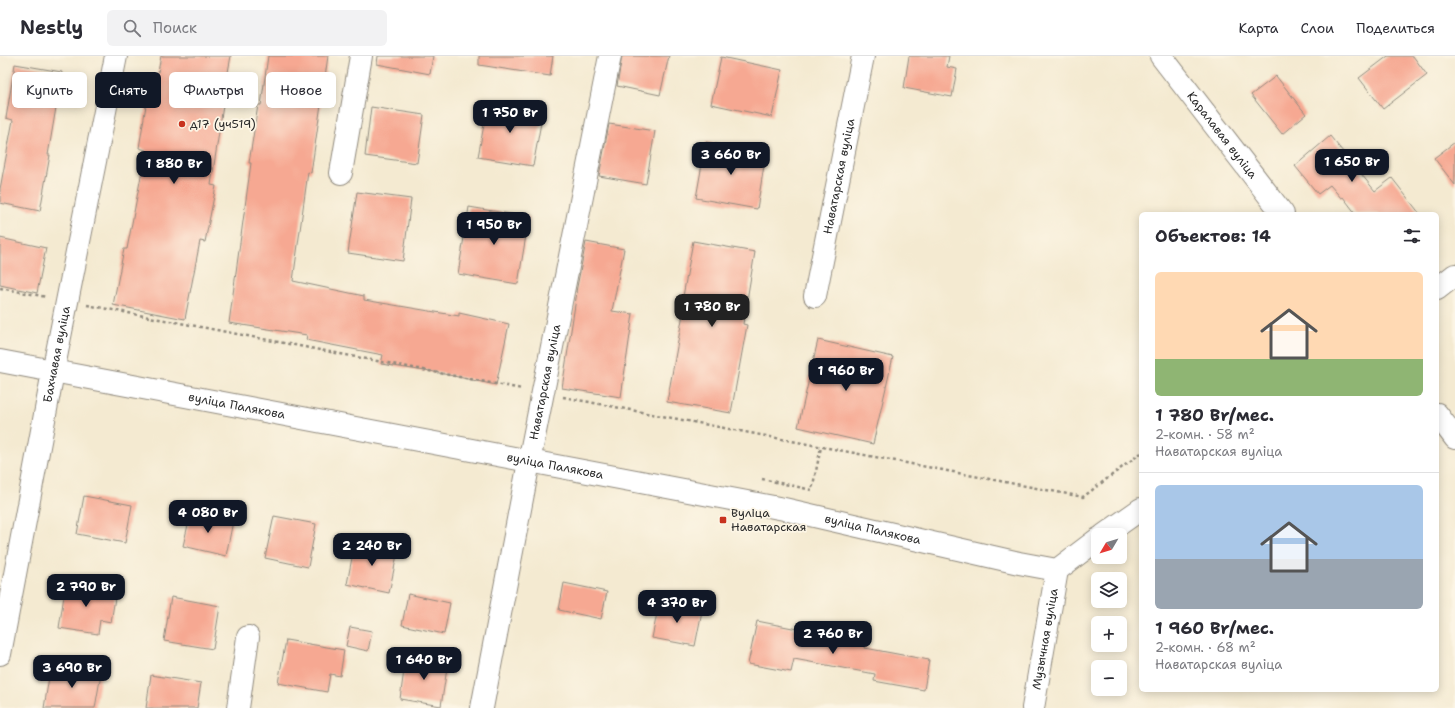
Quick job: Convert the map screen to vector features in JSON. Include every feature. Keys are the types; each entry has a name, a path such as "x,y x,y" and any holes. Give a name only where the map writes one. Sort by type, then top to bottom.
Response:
{"street":[{"name":"Бахчавая вуліца","path":"0,654 53,372 116,56"},
{"path":"341,173 361,56"},
{"name":"Наватарская вуліца","path":"482,708 529,462 610,56"},
{"name":"Наватарская вуліца","path":"815,296 863,56"},
{"name":"Каралавая вуліца","path":"1161,56 1281,212"},
{"path":"1439,287 1455,275"},
{"name":"вуліца Палякова","path":"0,362 784,509 1019,563 1057,570"},
{"path":"1439,417 1455,438"},
{"path":"1114,528 1139,510"},
{"path":"1057,570 1091,544"},
{"name":"Музычная вуліца","path":"1033,708 1057,570"},
{"path":"238,708 248,637"}],"path":[{"path":"0,288 49,298"},
{"path":"85,305 527,390"},
{"path":"558,396 1083,497 1139,455"},
{"path":"762,479 812,490 821,447"}],"building":[{"path":"161,56 231,56 228,72 169,72 169,108 223,108 211,185 216,186 205,242 200,241 185,319 113,305 124,249 127,249 146,150 139,148 146,108 161,108 161,72 158,72"},
{"path":"268,56 328,56 326,72 266,72 266,108 320,108 311,173 308,172 293,281 364,296 364,300 459,316 459,313 509,324 496,385 425,370 381,364 383,355 306,340 307,335 229,323 251,163 249,163 258,105 261,105"},
{"path":"378,56 433,56 430,74 377,64"},
{"path":"479,56 553,56 550,76 479,65"},
{"path":"622,56 669,56 660,95 617,86"},
{"path":"909,56 949,56 947,67 957,69 952,97 904,88"},
{"path":"1388,56 1413,56 1427,75 1383,109 1359,78"},
{"path":"721,57 782,70 772,117 711,104"},
{"path":"15,64 62,72 14,72"},
{"path":"1276,76 1306,114 1282,134 1251,95"},
{"path":"12,82 12,108 56,108 48,155 50,155 40,211 0,203 0,189 13,120 6,118"},
{"path":"488,103 543,112 533,166 478,157"},
{"path":"371,107 424,115 417,163 365,156"},
{"path":"609,124 655,131 646,184 599,176"},
{"path":"1330,136 1375,191 1392,178 1418,212 1354,212 1343,197 1341,198 1330,185 1318,194 1295,166"},
{"path":"706,142 766,153 757,209 696,198"},
{"path":"1455,142 1455,185 1434,158"},
{"path":"357,192 411,199 403,261 348,253"},
{"path":"469,207 529,217 518,284 458,274"},
{"path":"0,238 46,248 37,293 0,285"},
{"path":"693,241 755,252 743,324 747,325 731,413 667,402 685,303 682,302"},
{"path":"586,242 624,249 612,311 633,314 621,397 562,388 576,292"},
{"path":"818,340 893,357 873,444 798,427"},
{"path":"84,496 132,505 125,543 77,534"},
{"path":"191,512 233,521 226,556 183,546"},
{"path":"274,516 316,524 308,567 265,558"},
{"path":"355,542 398,550 389,593 347,584"},
{"path":"66,583 116,592 111,622 100,620 98,634 59,628"},
{"path":"564,583 607,592 601,619 559,610"},
{"path":"408,594 450,603 444,634 402,625"},
{"path":"171,597 220,606 213,649 164,641"},
{"path":"659,603 702,611 695,646 652,638"},
{"path":"757,621 823,634 824,631 867,638 865,648 929,660 924,690 874,681 875,674 794,659 791,672 748,664"},
{"path":"350,627 372,631 368,651 346,646"},
{"path":"286,640 344,650 340,676 330,674 327,692 278,683"},
{"path":"406,656 448,662 441,706 400,699"},
{"path":"51,665 101,674 95,708 44,708"},
{"path":"151,675 201,683 197,708 146,708"}],"place":[{"name":"д17 (уч519)","path":"182,124"},
{"name":"Вуліца Наватарская","path":"723,520"}]}
